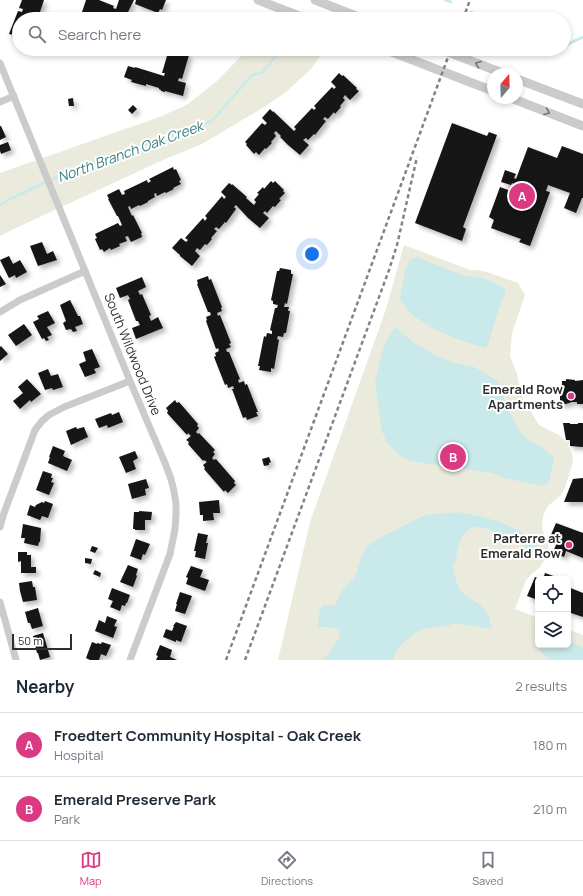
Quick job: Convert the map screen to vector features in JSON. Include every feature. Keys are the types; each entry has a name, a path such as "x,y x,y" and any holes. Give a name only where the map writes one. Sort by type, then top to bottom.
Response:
{"street":[{"path":"258,0 289,12"},
{"path":"315,0 346,12"},
{"path":"402,56 487,89"},
{"path":"458,56 489,68"},
{"name":"South Wildwood Drive","path":"0,63 171,479 176,504 176,515 170,554 130,660"},
{"path":"523,81 583,104"},
{"path":"0,102 14,96"},
{"path":"523,103 583,126"},
{"path":"0,312 20,300 85,271"},
{"path":"0,527 35,430 42,421 49,415 64,407 130,381"},
{"path":"0,602 16,660"}],"shaded area":[{"path":"241,56 320,56 311,69 286,92 202,144 163,160 0,236 0,173 162,116 188,104 218,80"},
{"path":"404,245 470,270 487,272 518,283 525,295 512,333 510,356 517,374 522,397 539,425 559,435 567,443 572,453 573,462 565,488 561,495 548,506 543,516 543,532 549,550 547,556 540,567 526,580 515,609 535,617 535,648 571,648 571,630 583,635 583,660 278,660 310,522 386,309"}],"water":[{"path":"416,257 463,275 488,280 506,290 488,345 485,348 435,330 411,314 400,300 406,268 410,260"},
{"path":"395,327 414,343 434,355 452,362 474,367 498,381 507,408 520,431 528,440 553,456 554,460 547,484 543,486 504,478 492,473 410,461 398,454 387,443 382,431 375,382 384,345"},
{"path":"464,513 502,523 529,536 536,542 537,546 534,551 495,532 478,527 468,530 462,538 453,566 456,581 459,588 465,595 486,611 492,629 462,624 427,628 416,632 401,645 393,660 322,660 340,637 339,629 317,627 320,609 323,605 335,605 342,590 355,577 362,555 367,547 379,538 425,515"},
{"path":"571,642 583,647 583,660 549,660 538,648 571,648"}],"building":[{"path":"22,0 44,0 40,12 22,12 23,9 19,8"},
{"path":"86,0 99,0 114,6 113,8 116,9 119,0 134,0 128,12 82,12"},
{"path":"136,0 166,0 162,10 160,9 158,12 135,4"},
{"path":"12,26 12,35 9,34"},
{"path":"167,56 189,56 182,79 179,78 178,81 186,83 183,96 161,91 159,88 146,84 146,86 131,82 132,80 124,77 128,66 164,76 165,73 162,73"},
{"path":"339,73 359,91 350,100 345,95 343,98 345,100 335,114 334,112 328,119 325,117 323,119 326,121 315,135 314,134 308,140 306,138 303,140 309,145 300,155 280,137 281,136 276,131 274,133 276,136 271,142 272,143 259,155 256,152 254,154 246,145 247,144 245,142 262,123 265,125 267,123 262,118 270,109 294,131 296,129 294,127 312,108 314,110 316,108 314,106 332,87 334,89 336,87 331,82"},
{"path":"73,98 74,106 69,106 68,99"},
{"path":"133,105 137,109 132,114 128,110"},
{"path":"452,123 487,136 489,132 497,135 463,227 466,229 462,241 415,223"},
{"path":"0,126 6,137 0,140"},
{"path":"8,142 11,150 1,154 0,145"},
{"path":"562,146 583,154 583,198 576,213 564,208 570,193 548,185 546,191 550,192 530,246 519,242 521,239 491,228 494,220 489,217 500,187 511,191 514,184 512,183 511,185 501,182 505,170 516,174 514,178 516,179 528,147 557,158"},
{"path":"173,167 174,170 176,169 181,180 179,181 181,184 166,193 165,192 157,196 156,193 154,194 155,197 140,206 139,205 131,209 130,206 128,207 142,233 142,237 131,242 128,236 125,237 127,241 119,244 120,246 111,250 110,248 104,252 102,249 100,250 95,239 97,238 95,234 118,223 120,226 122,225 107,195 119,189 122,195 125,194 124,191 147,180 148,183 151,181 149,179"},
{"path":"271,181 273,183 275,181 285,193 279,199 281,200 275,207 273,206 267,213 265,211 263,213 269,218 260,228 236,205 234,207 236,209 226,223 225,222 219,229 216,227 214,229 217,231 207,245 205,244 200,250 197,248 195,251 200,256 192,266 172,248 181,238 186,242 188,240 185,238 203,218 205,221 207,218 205,216 222,196 224,199 226,197 221,192 229,183 247,197 246,198 254,205 256,202 254,200 259,194 257,193 263,187 264,189"},
{"path":"42,242 47,254 53,251 57,260 38,266 30,246"},
{"path":"9,256 13,264 20,260 27,272 16,278 15,275 9,278 0,260"},
{"path":"280,268 291,270 291,274 293,274 287,304 285,303 284,307 289,307 288,311 290,311 286,333 284,333 283,337 278,336 277,339 279,340 274,369 271,368 271,372 259,370 260,366 258,366 264,336 266,337 267,333 272,334 272,331 270,330 275,308 277,308 278,305 273,304 273,301 271,300 277,271 279,271"},
{"path":"0,275 6,284 0,287"},
{"path":"208,276 209,280 211,279 222,307 222,311 217,313 218,316 220,315 231,343 229,344 231,347 226,349 227,352 229,352 240,379 238,380 239,383 244,381 245,385 247,384 258,412 256,412 258,416 247,420 246,417 243,418 232,389 234,389 233,386 228,388 227,384 225,385 214,357 216,356 215,353 219,351 218,348 216,349 206,321 206,317 211,315 210,312 208,312 197,284 197,280"},
{"path":"142,277 146,287 138,291 140,295 142,294 151,315 149,316 151,321 158,317 163,328 136,339 132,328 140,325 138,321 136,321 128,300 130,299 128,295 120,298 116,288"},
{"path":"70,300 83,324 75,327 77,331 73,332 71,329 66,330 63,323 66,321 60,305"},
{"path":"48,311 55,323 47,327 52,335 47,337 49,340 46,341 44,338 42,339 33,322 39,319 37,316"},
{"path":"24,324 32,335 16,346 8,335"},
{"path":"1,346 8,354 0,361 0,347"},
{"path":"92,349 100,367 94,369 96,373 85,377 79,364 86,361 83,352"},
{"path":"48,369 51,376 58,374 63,387 53,390 52,388 45,390 38,373"},
{"path":"27,379 41,394 31,402 30,400 20,409 13,401 23,393 18,387"},
{"name":"Emerald Row Apartments","path":"566,379 575,381 583,380 583,404 572,402 559,404 560,391 562,391 562,381 566,381"},
{"path":"175,400 177,403 179,402 198,424 197,426 199,428 196,432 198,434 199,433 215,450 213,452 215,454 212,458 214,460 216,459 235,481 234,483 236,485 228,493 225,490 224,492 204,469 205,468 203,465 207,462 204,460 203,461 186,440 191,436 188,433 187,435 167,413 168,411 166,408"},
{"path":"119,412 123,422 108,428 107,425 99,428 95,419 111,413 112,415"},
{"name":"Emerald Row Apartments","path":"563,423 583,423 583,447 570,446 570,440 566,440"},
{"path":"76,427 77,429 84,427 88,437 71,445 66,431"},
{"path":"53,446 65,451 63,456 72,460 67,471 48,463"},
{"path":"135,451 138,458 133,461 136,469 126,473 119,457"},
{"path":"269,457 271,462 269,465 264,466 262,459"},
{"path":"43,471 52,474 51,478 53,478 51,482 54,483 49,495 36,490"},
{"name":"Parterre at Emerald Row","path":"583,478 583,502 564,502 573,479"},
{"path":"146,479 149,488 145,489 146,495 132,499 128,484"},
{"path":"219,500 220,513 213,513 214,520 203,521 203,515 200,515 199,502"},
{"path":"45,501 53,504 48,518 42,516 40,520 27,515 30,505 35,507 42,502 44,503"},
{"path":"134,512 152,512 151,520 145,520 145,530 133,529"},
{"name":"Parterre at Emerald Row","path":"556,523 583,533 583,558 566,551 564,557 553,552 558,540 550,537"},
{"path":"23,524 41,528 40,542 38,546 24,543 25,538 21,538"},
{"path":"198,533 208,535 205,559 195,557 196,551 194,551"},
{"path":"136,539 150,544 141,560 130,556"},
{"path":"92,546 98,548 95,553 90,551"},
{"path":"18,552 27,552 27,555 31,555 31,567 36,567 36,573 21,573 21,561 18,562"},
{"path":"85,558 92,559 91,564 85,563"},
{"path":"128,565 138,569 133,587 120,582"},
{"path":"191,566 203,570 200,577 209,580 205,591 186,584 188,578 186,577"},
{"path":"95,570 101,573 100,577 93,574"},
{"path":"545,573 553,576 544,576"},
{"path":"535,577 535,599 527,596"},
{"path":"32,581 33,587 35,587 37,600 23,602 19,583"},
{"path":"112,588 130,595 127,603 125,606 122,605 120,611 110,607 113,601 108,599"},
{"name":"Parterre at Emerald Row","path":"571,588 583,593 583,617 571,613"},
{"path":"180,592 192,596 185,614 175,611"},
{"path":"38,608 43,626 32,629 30,623 28,623 25,612"},
{"path":"107,616 117,620 114,626 117,627 113,638 95,631 99,620 105,623"},
{"path":"176,622 187,626 181,642 176,640 176,642 163,637 166,629 172,631"},
{"path":"43,633 50,657 40,660 33,636"},
{"path":"92,642 101,644 102,642 111,645 106,656 101,654 99,660 90,660 86,658"},
{"path":"160,645 172,650 170,657 177,660 156,660 158,656 156,655"}],"waterway":[{"name":"North Branch Oak Creek","path":"445,0 451,2"},
{"name":"North Branch Oak Creek","path":"571,43 583,37"},
{"name":"North Branch Oak Creek","path":"0,205 72,170 212,121 252,75 262,73 275,56"}],"railway":[{"path":"466,12 470,0"},
{"path":"226,660 448,56"},
{"path":"245,660 389,270 397,245 417,157"}],"place":[{"name":"Froedtert Community Hospital - Oak Creek","path":"522,196"},
{"name":"Emerald Row Apartments","path":"571,396"},
{"name":"Emerald Preserve Park","path":"453,457"},
{"name":"Parterre at Emerald Row","path":"569,545"}]}
